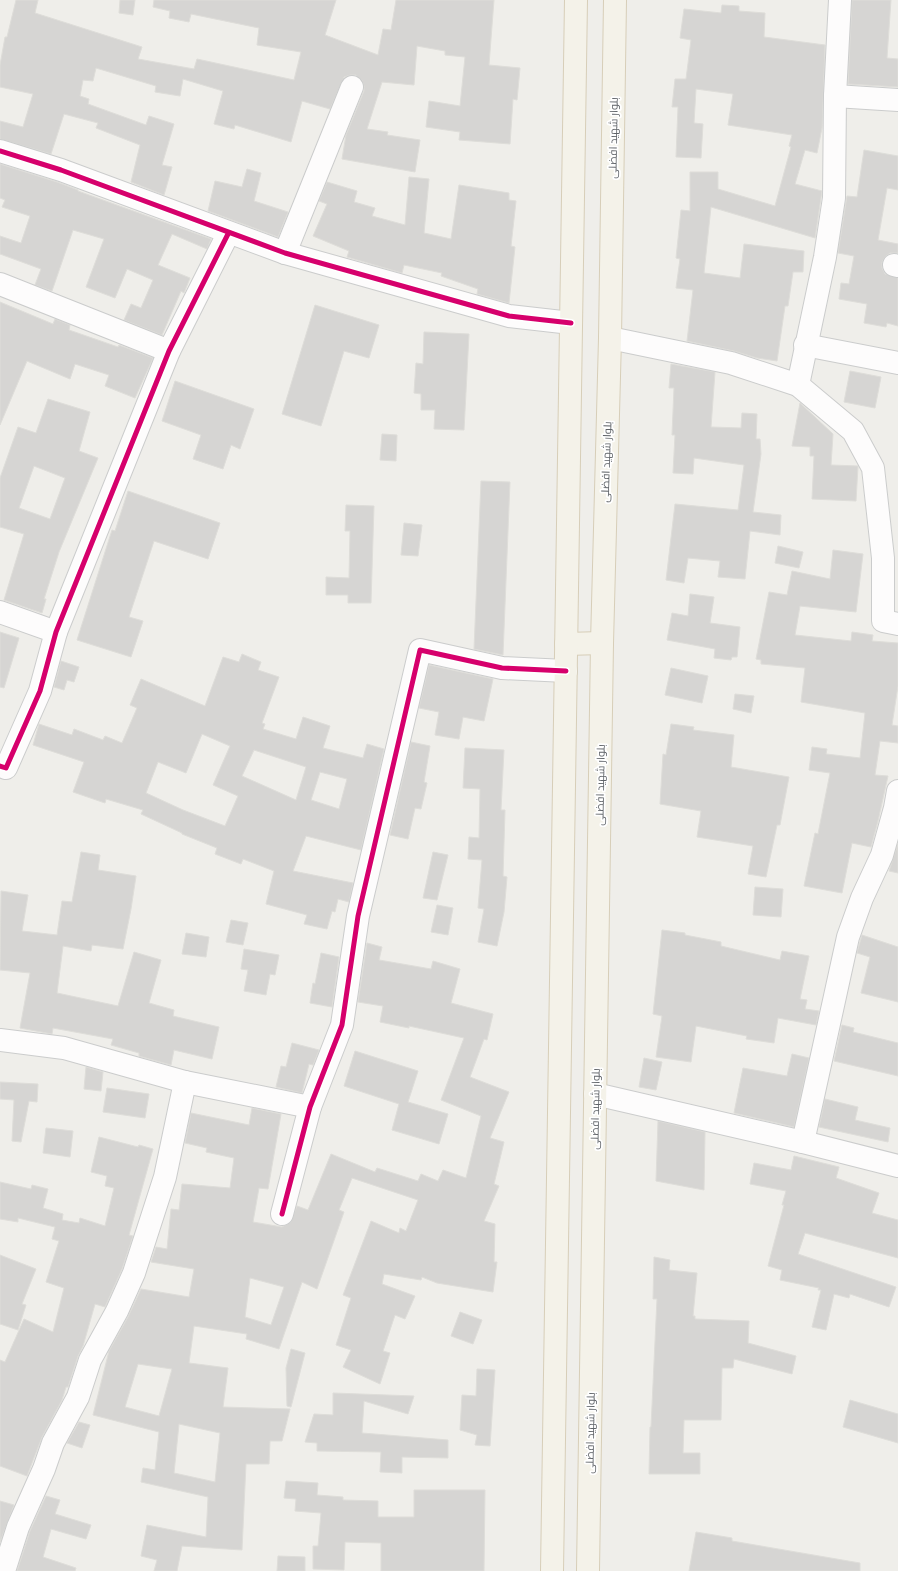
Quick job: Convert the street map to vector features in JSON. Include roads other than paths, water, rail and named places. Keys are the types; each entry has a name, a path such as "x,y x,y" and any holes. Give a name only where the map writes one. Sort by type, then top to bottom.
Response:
{"main road":[{"path":"552,1571 576,0"},
{"name":"بلوار شهید افضلی","path":"588,1571 602,643 610,338 615,0"},
{"path":"566,644 602,643"},
{"path":"553,1542 588,1545"}],"street":[{"path":"798,385 805,345 825,257 834,198 840,0"},
{"path":"284,254 352,87"},
{"path":"836,96 898,100"},
{"path":"0,151 61,170 212,225 228,234 284,254 509,316 571,323"},
{"path":"0,766 6,768 40,691 56,632 169,351 228,234"},
{"path":"0,284 169,351"},
{"path":"610,338 731,363 798,385 853,431 872,468 883,558 883,621 898,624"},
{"path":"805,345 898,363"},
{"path":"0,612 56,632"},
{"path":"282,1214 310,1107 342,1026 358,916 420,650 502,668 566,671"},
{"path":"803,1142 848,937 862,898 882,855 898,792"},
{"path":"0,1040 64,1048 184,1082 310,1107"},
{"path":"4,1571 9,1524 44,1469 53,1443 78,1397 90,1360 117,1312 134,1272 165,1177 184,1082"},
{"path":"595,1094 803,1142 898,1166"}]}
